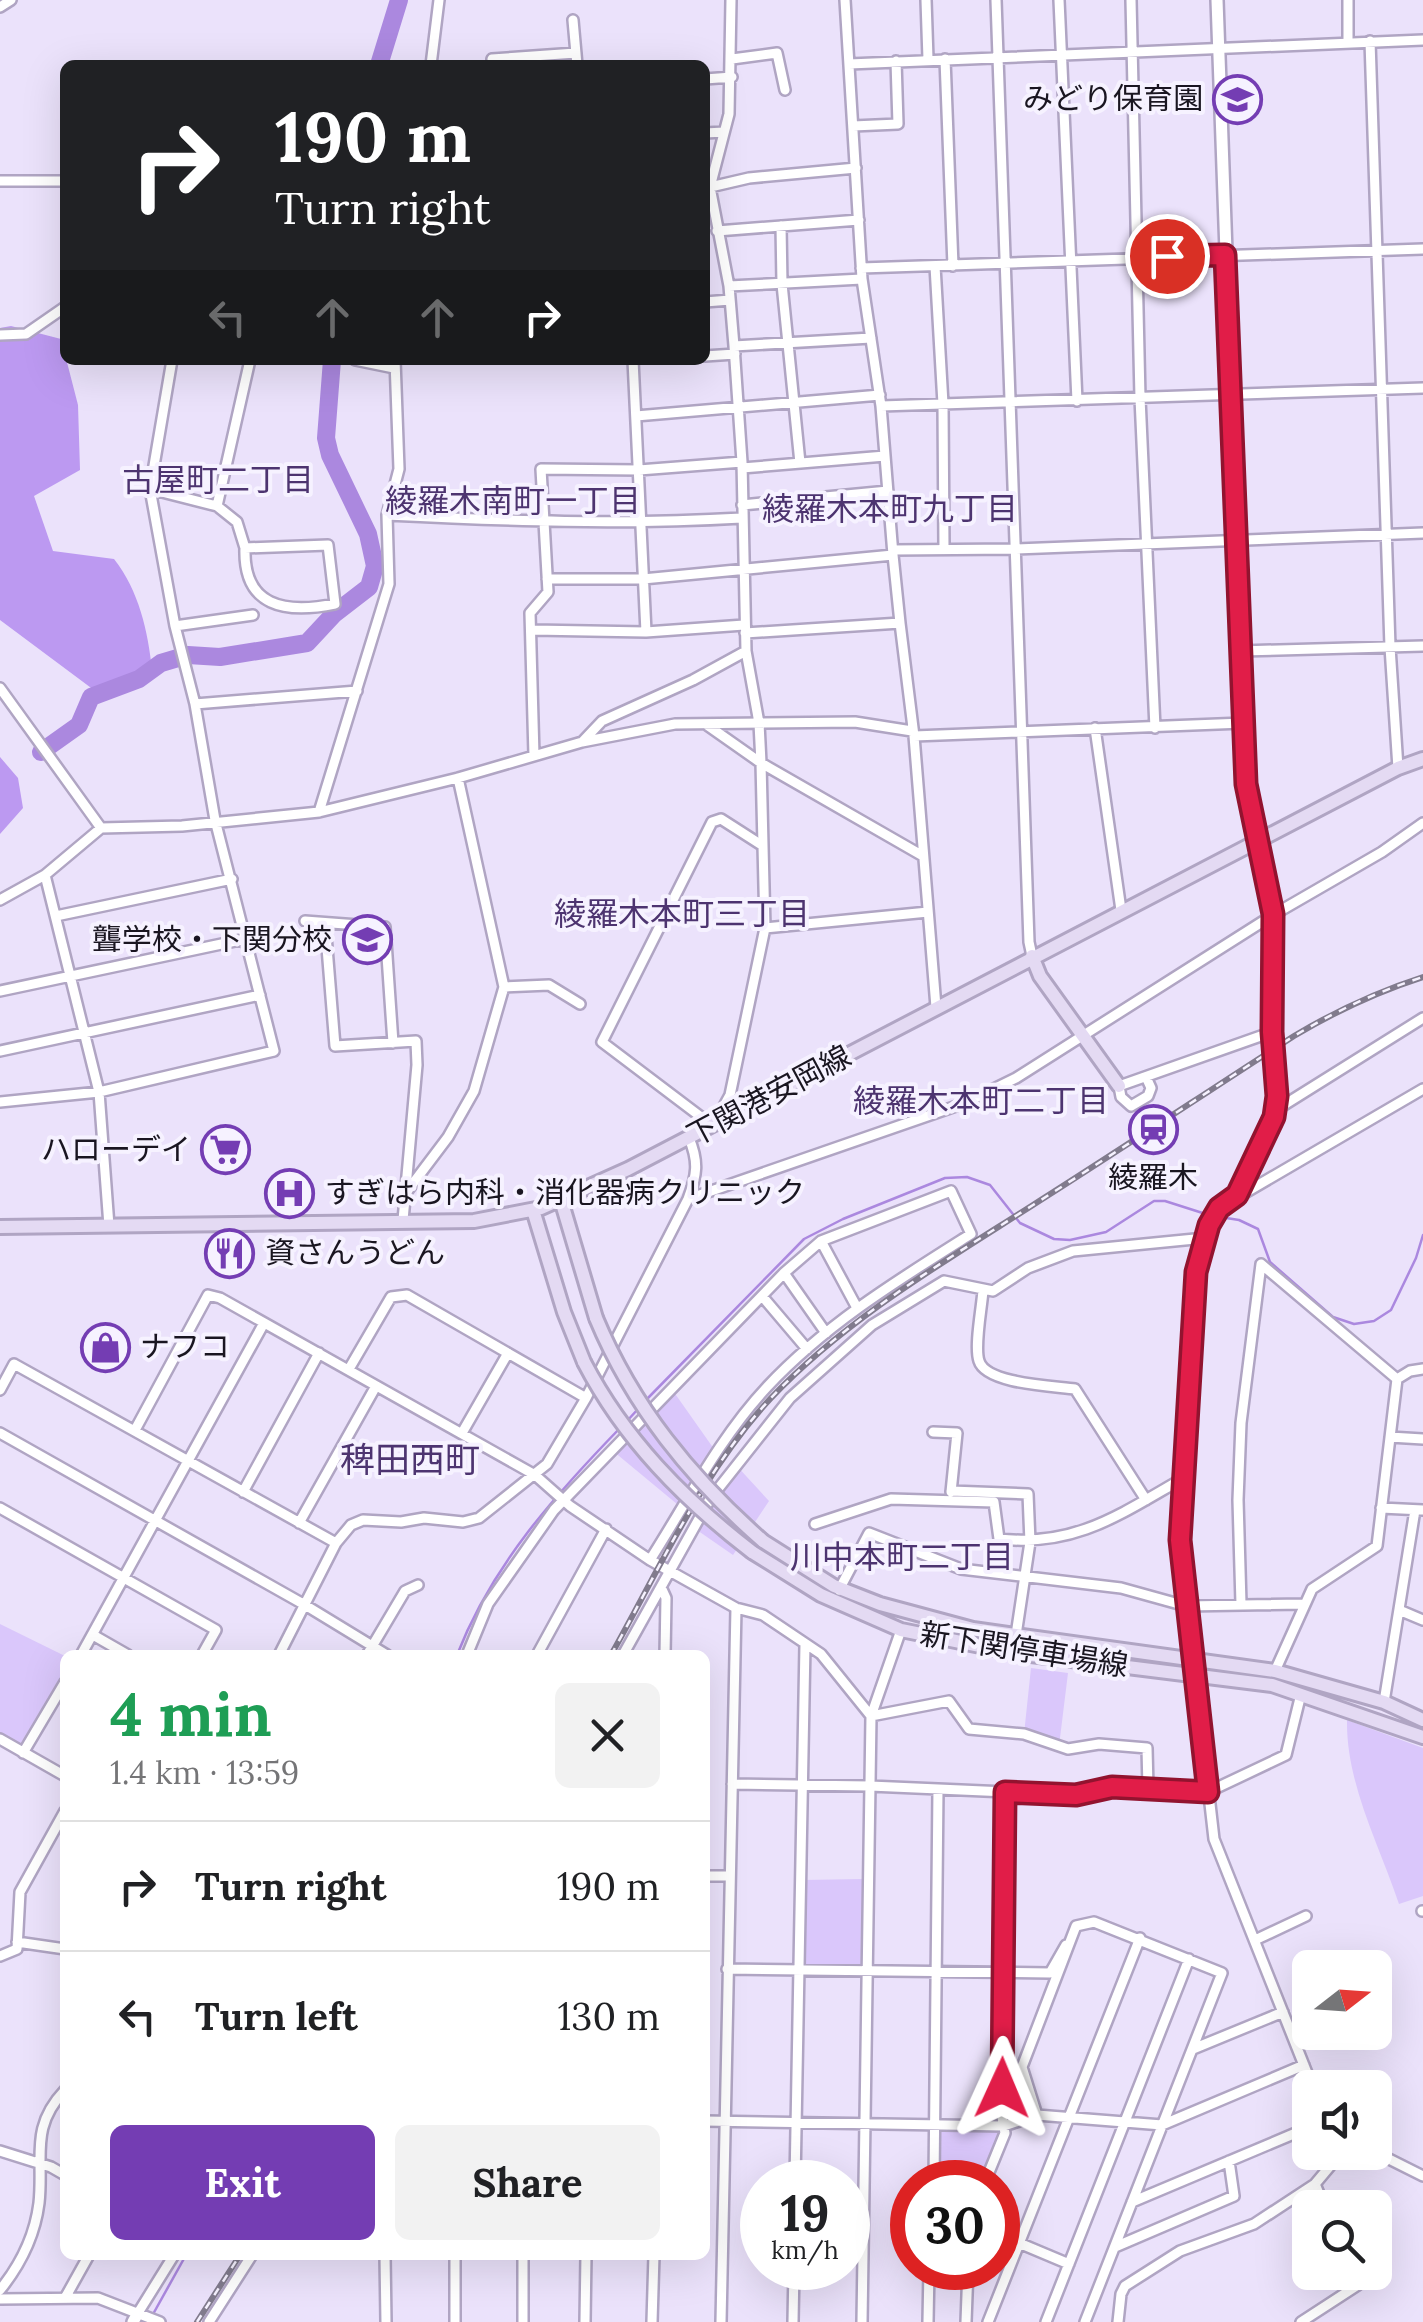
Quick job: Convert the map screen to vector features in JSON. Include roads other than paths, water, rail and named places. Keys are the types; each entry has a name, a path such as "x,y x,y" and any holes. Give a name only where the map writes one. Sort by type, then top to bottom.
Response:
{"main road":[{"name":"下関港安岡線","path":"0,1227 474,1220 533,1210 713,1126 1032,956 1423,758"},
{"path":"1032,956 1040,976 1119,1086"},
{"name":"新下関停車場線","path":"561,1200 596,1318 626,1381 665,1439 722,1506 763,1542 837,1595 942,1622 1276,1670 1384,1702 1423,1720"},
{"name":"新下関停車場線","path":"533,1210 564,1312 600,1392 663,1473 713,1522 752,1552 900,1630 1015,1653 1272,1686 1423,1737"}],"street":[{"path":"0,7 11,0"},
{"path":"432,60 439,0"},
{"path":"710,177 724,132 732,77 732,0"},
{"path":"844,0 862,273 880,395 936,1007"},
{"path":"926,0 928,60"},
{"path":"996,0 1032,956"},
{"path":"1059,0 1077,401"},
{"path":"1131,0 1140,398 1155,728"},
{"path":"1217,0 1246,784 1273,914 1276,1110 1237,1195"},
{"path":"1348,0 1348,42"},
{"path":"573,20 577,60"},
{"path":"848,64 1423,40"},
{"path":"1370,41 1390,647 1398,768"},
{"path":"492,60 541,60 576,52"},
{"path":"732,58 776,54 785,90"},
{"path":"945,58 953,266"},
{"path":"853,126 898,124 896,61"},
{"path":"710,79 732,77"},
{"path":"710,133 724,132"},
{"path":"710,186 748,178 856,168"},
{"path":"0,181 60,181"},
{"path":"710,200 730,286 742,465 746,652 761,764 765,928 730,1095 713,1126 602,1042 712,822 721,819 760,844"},
{"path":"717,231 859,220"},
{"path":"781,226 782,284 800,464"},
{"path":"710,246 719,245"},
{"path":"730,286 1007,262 1423,249"},
{"path":"935,266 944,404 944,549"},
{"path":"710,302 730,300"},
{"path":"0,335 26,334 60,310"},
{"path":"710,355 788,342 871,338"},
{"path":"0,1102 98,1092 274,1051 215,820 150,488 171,365"},
{"path":"217,506 249,365"},
{"path":"319,812 389,584 387,515 399,468 394,365"},
{"path":"633,365 646,632"},
{"path":"881,406 1423,388"},
{"path":"636,416 880,395"},
{"path":"534,756 530,614 548,592 541,469 800,464 885,456"},
{"path":"150,488 217,506 237,522 244,548 244,568 257,596 288,606 313,608 335,604 328,544 244,548"},
{"path":"742,505 888,491"},
{"path":"387,515 641,524 742,518"},
{"path":"547,578 644,578 944,549 1423,533"},
{"path":"174,626 252,615"},
{"path":"533,630 646,632 900,623"},
{"path":"1240,651 1423,646"},
{"path":"582,742 602,722 746,652"},
{"path":"0,688 101,828"},
{"path":"195,704 357,691"},
{"path":"0,900 45,875 101,828 182,826 319,812 582,742 675,724 855,722 913,734 1243,724"},
{"path":"705,724 761,764 923,856"},
{"path":"1095,728 1121,910"},
{"path":"405,1194 448,1138 474,1090 504,987 458,778"},
{"path":"688,1199 966,1103 1016,1078 1423,823"},
{"path":"45,875 98,1092 109,1226"},
{"path":"56,916 232,879"},
{"path":"765,928 928,912"},
{"path":"305,921 385,927 393,1043"},
{"path":"325,923 335,1046 416,1042 416,1084 402,1220"},
{"path":"0,991 245,939"},
{"path":"504,987 549,985 580,1004"},
{"path":"0,1050 260,995"},
{"path":"1276,1110 1423,1018"},
{"path":"1146,1077 1151,1088 1148,1096 1131,1106 1120,1098 1119,1086 1272,1032"},
{"path":"1306,2070 1214,1839 1180,1540 1196,1272 1204,1238 1218,1210 1237,1195 1423,1088"},
{"path":"282,1650 336,1543 350,1525 364,1520 401,1522 424,1518 464,1522 479,1518 548,1464 688,1199 697,1174 689,1138"},
{"path":"469,1650 488,1604 559,1496 784,1273 821,1242 950,1192 971,1234 856,1306 766,1388 734,1430 650,1560"},
{"path":"626,1650 710,1499 735,1464 790,1398 872,1325 944,1281 994,1291 1028,1268 1073,1251 1204,1238"},
{"path":"821,1242 856,1306"},
{"path":"1242,1604 1238,1500 1241,1423 1261,1264 1397,1380"},
{"path":"784,1273 826,1334"},
{"path":"983,1290 978,1360 984,1370 1008,1380 1075,1389 1146,1500"},
{"path":"349,1369 390,1297 407,1294 586,1398"},
{"path":"135,1430 208,1295 349,1369 535,1475 650,1560 736,1608 764,1616 821,1654 871,1716"},
{"path":"762,1296 807,1350"},
{"path":"84,1650 264,1323"},
{"path":"462,1433 508,1352"},
{"path":"244,1492 319,1354"},
{"path":"0,1390 14,1364 336,1543"},
{"path":"1397,1380 1423,1369"},
{"path":"1276,1670 1312,1589 1377,1546 1397,1380"},
{"path":"299,1523 376,1386"},
{"path":"933,1432 957,1433 951,1495"},
{"path":"0,1433 305,1605 370,1650 404,1591 418,1586"},
{"path":"1390,1437 1423,1439"},
{"path":"951,1495 994,1502 999,1539 1030,1542 1082,1533 1182,1480"},
{"path":"815,1524 891,1499 1028,1494 1030,1542 1016,1634"},
{"path":"0,1508 216,1630 205,1650"},
{"path":"1381,1508 1419,1510 1384,1702"},
{"path":"540,1650 606,1529"},
{"path":"837,1595 869,1532 961,1568 1121,1588 1186,1606 1304,1604"},
{"path":"662,1587 666,1598 665,1650"},
{"path":"722,2322 736,1608"},
{"path":"1399,1610 1423,1620"},
{"path":"862,2322 871,1716 900,1630"},
{"path":"93,1635 119,1650"},
{"path":"796,2160 804,1644"},
{"path":"732,1784 1076,1795 1112,1787 1208,1792 1286,1755 1301,1694"},
{"path":"23,1752 60,1697"},
{"path":"871,1716 949,1701 969,1729 1024,1734 1068,1749 1099,1744 1146,1748 1148,1788"},
{"path":"0,1754 3,1741 60,1773"},
{"path":"934,2160 938,1789"},
{"path":"994,2160 1005,2133 1002,2117 1005,1792"},
{"path":"0,1956 16,1949 20,1892 60,1820"},
{"path":"710,1876 729,1876"},
{"path":"1255,1940 1306,1916"},
{"path":"1038,2116 1022,2067 1076,1926 1094,1922 1222,1973 1085,2322"},
{"path":"1020,2240 1140,1938"},
{"path":"727,1969 1050,1973 1062,1948 1071,1940"},
{"path":"18,1942 60,1948"},
{"path":"1046,2322 1189,1959"},
{"path":"1192,2050 1283,2012"},
{"path":"710,2121 1004,2126 1038,2116 1162,2126 1304,2066"},
{"path":"0,2290 19,2262 34,2228 39,2198 37,2163 44,2120 60,2095"},
{"path":"1132,2202 1292,2134"},
{"path":"0,2151 60,2173"},
{"path":"1392,2160 1423,2176"},
{"path":"1115,2247 1234,2196 1230,2161"},
{"path":"1118,2322 1121,2294 1145,2272 1180,2251 1254,2224 1315,2184 1327,2170"},
{"path":"1315,2184 1318,2190"},
{"path":"1020,2243 1069,2264"},
{"path":"64,2298 87,2260"},
{"path":"138,2317 171,2260"},
{"path":"209,2322 249,2260"},
{"path":"385,2260 386,2322"},
{"path":"455,2260 455,2322"},
{"path":"523,2322 524,2260"},
{"path":"585,2322 586,2260"},
{"path":"652,2322 654,2260"},
{"path":"793,2322 794,2290"},
{"path":"928,2290 928,2322"},
{"path":"966,2322 967,2290"},
{"path":"988,2322 1001,2290"},
{"path":"1301,2322 1350,2290"},
{"path":"0,2299 98,2298 158,2322"}],"waterway":[{"path":"381,60 399,0"},
{"path":"41,752 79,725 91,697 139,679 161,663 188,655 220,657 307,643 334,614 369,587 375,566 368,534 330,455 326,438 332,365"},
{"path":"647,1399 804,1239 945,1178 967,1177 990,1185 1020,1223 1054,1239 1070,1240 1106,1232 1154,1201 1212,1216"},
{"path":"1220,1217 1258,1229 1270,1262 1333,1317 1354,1324 1374,1321 1391,1310 1423,1235"},
{"path":"627,1421 638,1409"},
{"path":"459,1650 488,1591 527,1533 621,1427"},
{"path":"152,2316 183,2260"}],"railway":[{"path":"614,1650 724,1457 771,1398 831,1343 930,1271 1294,1036 1357,1003 1423,977"},
{"path":"197,2322 237,2260"}],"place":[{"name":"みどり保育園","path":"1238,99"},
{"name":"聾学校・下関分校","path":"367,940"},
{"name":"綾羅木","path":"1153,1129"},
{"name":"ハローデイ","path":"226,1150"},
{"name":"すぎはら内科・消化器病クリニック","path":"290,1193"},
{"name":"資さんうどん","path":"230,1253"},
{"name":"ナフコ","path":"105,1347"}],"district":[{"name":"古屋町二丁目","path":"218,480"},
{"name":"綾羅木南町一丁目","path":"513,501"},
{"name":"綾羅木本町九丁目","path":"890,509"},
{"name":"綾羅木本町三丁目","path":"682,914"},
{"name":"綾羅木本町二丁目","path":"981,1101"},
{"name":"稗田西町","path":"410,1460"},
{"name":"川中本町二丁目","path":"902,1557"}]}
